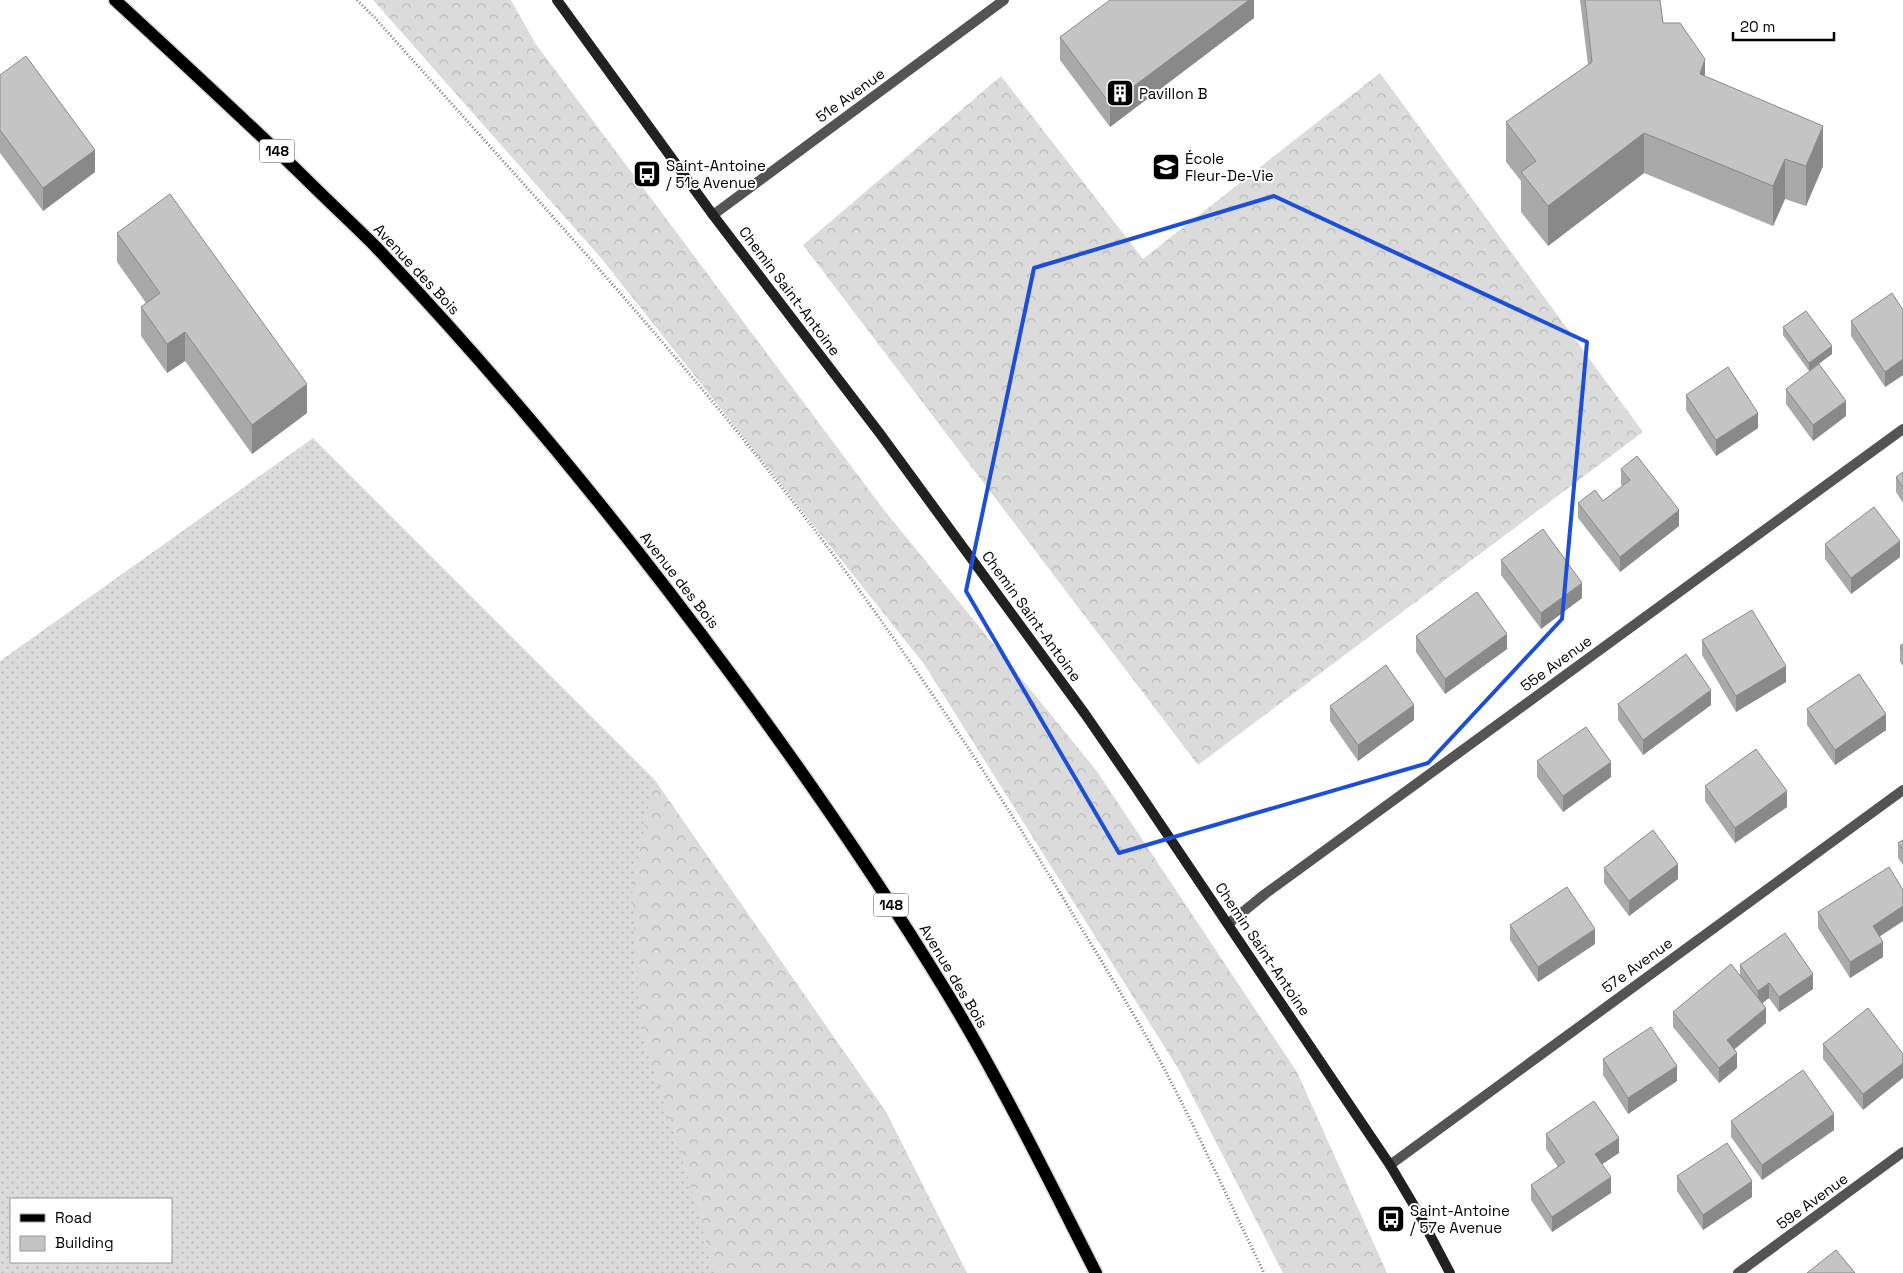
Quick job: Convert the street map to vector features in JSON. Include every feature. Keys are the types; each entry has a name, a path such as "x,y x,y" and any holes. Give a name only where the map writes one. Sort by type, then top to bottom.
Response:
{"main road":[{"name":"Avenue des Bois","path":"115,0 247,122 371,243 495,378 592,493 646,562 706,640 818,794 909,932 984,1058 1027,1137 1096,1273"}],"street":[{"name":"Chemin Saint-Antoine","path":"557,0 713,215 944,520 1118,761 1390,1165 1419,1214 1450,1273"},
{"name":"51e Avenue","path":"713,215 1004,0"},
{"name":"55e Avenue","path":"1228,924 1264,894 1903,428"},
{"name":"57e Avenue","path":"1390,1165 1903,790"},
{"name":"59e Avenue","path":"1738,1273 1903,1152"}],"path":[{"path":"357,0 644,320 758,458 814,530 892,638 1024,833 1119,989 1197,1131 1264,1273"}],"highlighted area":[{"path":"1274,196 1587,342 1562,619 1428,763 1119,853 966,591 1034,268"}],"green space":[{"path":"373,0 511,0 535,43 884,510 1096,770 1297,1072 1387,1273 1283,1273 1179,1070 924,664 601,258"},
{"path":"1380,73 1643,432 1198,765 803,245 1001,76 1143,259"},
{"path":"313,438 654,779 886,1112 967,1273 0,1273 0,661"},
{"path":"654,779 886,1112 967,1273 714,1273 699,1214 640,1027 632,890"}],"building":[{"name":"Pavillon B","path":"1110,0 1249,0 1110,104 1060,37"},
{"path":"1585,0 1660,0 1663,23 1680,23 1705,59 1700,74 1823,126 1806,166 1785,159 1773,186 1644,133 1548,206 1521,172 1536,161 1506,122 1592,62"},
{"path":"26,56 95,150 43,188 0,130 0,75"},
{"path":"170,194 307,384 252,425 185,332 167,344 141,307 160,293 117,233"},
{"path":"1892,293 1903,310 1903,359 1885,372 1851,321"},
{"path":"1806,311 1832,346 1809,363 1783,327"},
{"path":"1819,364 1846,401 1813,425 1786,389"},
{"path":"1728,367 1758,413 1716,440 1686,395"},
{"path":"1637,456 1679,510 1620,557 1578,503 1595,490 1603,501 1630,480 1621,469"},
{"path":"1903,472 1903,487 1896,477"},
{"path":"1874,507 1900,541 1851,578 1825,544"},
{"path":"1543,529 1582,583 1541,613 1501,560"},
{"path":"1477,592 1507,634 1445,679 1416,636"},
{"path":"1752,610 1786,666 1736,696 1702,640"},
{"path":"1686,654 1711,690 1643,740 1618,704"},
{"path":"1386,665 1414,705 1358,745 1330,706"},
{"path":"1859,674 1886,714 1835,750 1807,709"},
{"path":"1586,727 1611,762 1563,796 1537,761"},
{"path":"1756,749 1787,791 1735,828 1705,786"},
{"path":"1653,830 1678,864 1629,901 1604,868"},
{"path":"1903,840 1903,849 1898,843"},
{"path":"1889,867 1903,890 1903,906 1873,926 1883,942 1850,962 1818,912"},
{"path":"1567,887 1595,929 1538,967 1510,925"},
{"path":"1785,933 1813,974 1779,997 1769,983 1758,991 1740,965"},
{"path":"1731,964 1766,1008 1727,1040 1737,1053 1719,1068 1673,1012"},
{"path":"1868,1008 1903,1054 1903,1063 1863,1094 1823,1044"},
{"path":"1651,1027 1677,1066 1628,1098 1603,1059"},
{"path":"1803,1070 1834,1114 1762,1165 1731,1121"},
{"path":"1594,1101 1619,1138 1595,1154 1611,1177 1552,1217 1531,1185 1565,1162 1546,1134"},
{"path":"1727,1143 1752,1181 1703,1215 1677,1176"},
{"path":"1836,1250 1855,1273 1807,1273"}],"place":[{"name":"Pavillon B","path":"1120,93"},
{"name":"École Fleur-De-Vie","path":"1166,167"},
{"name":"Saint-Antoine / 51e Avenue","path":"647,174"},
{"name":"Saint-Antoine / 57e Avenue","path":"1391,1219"}]}
